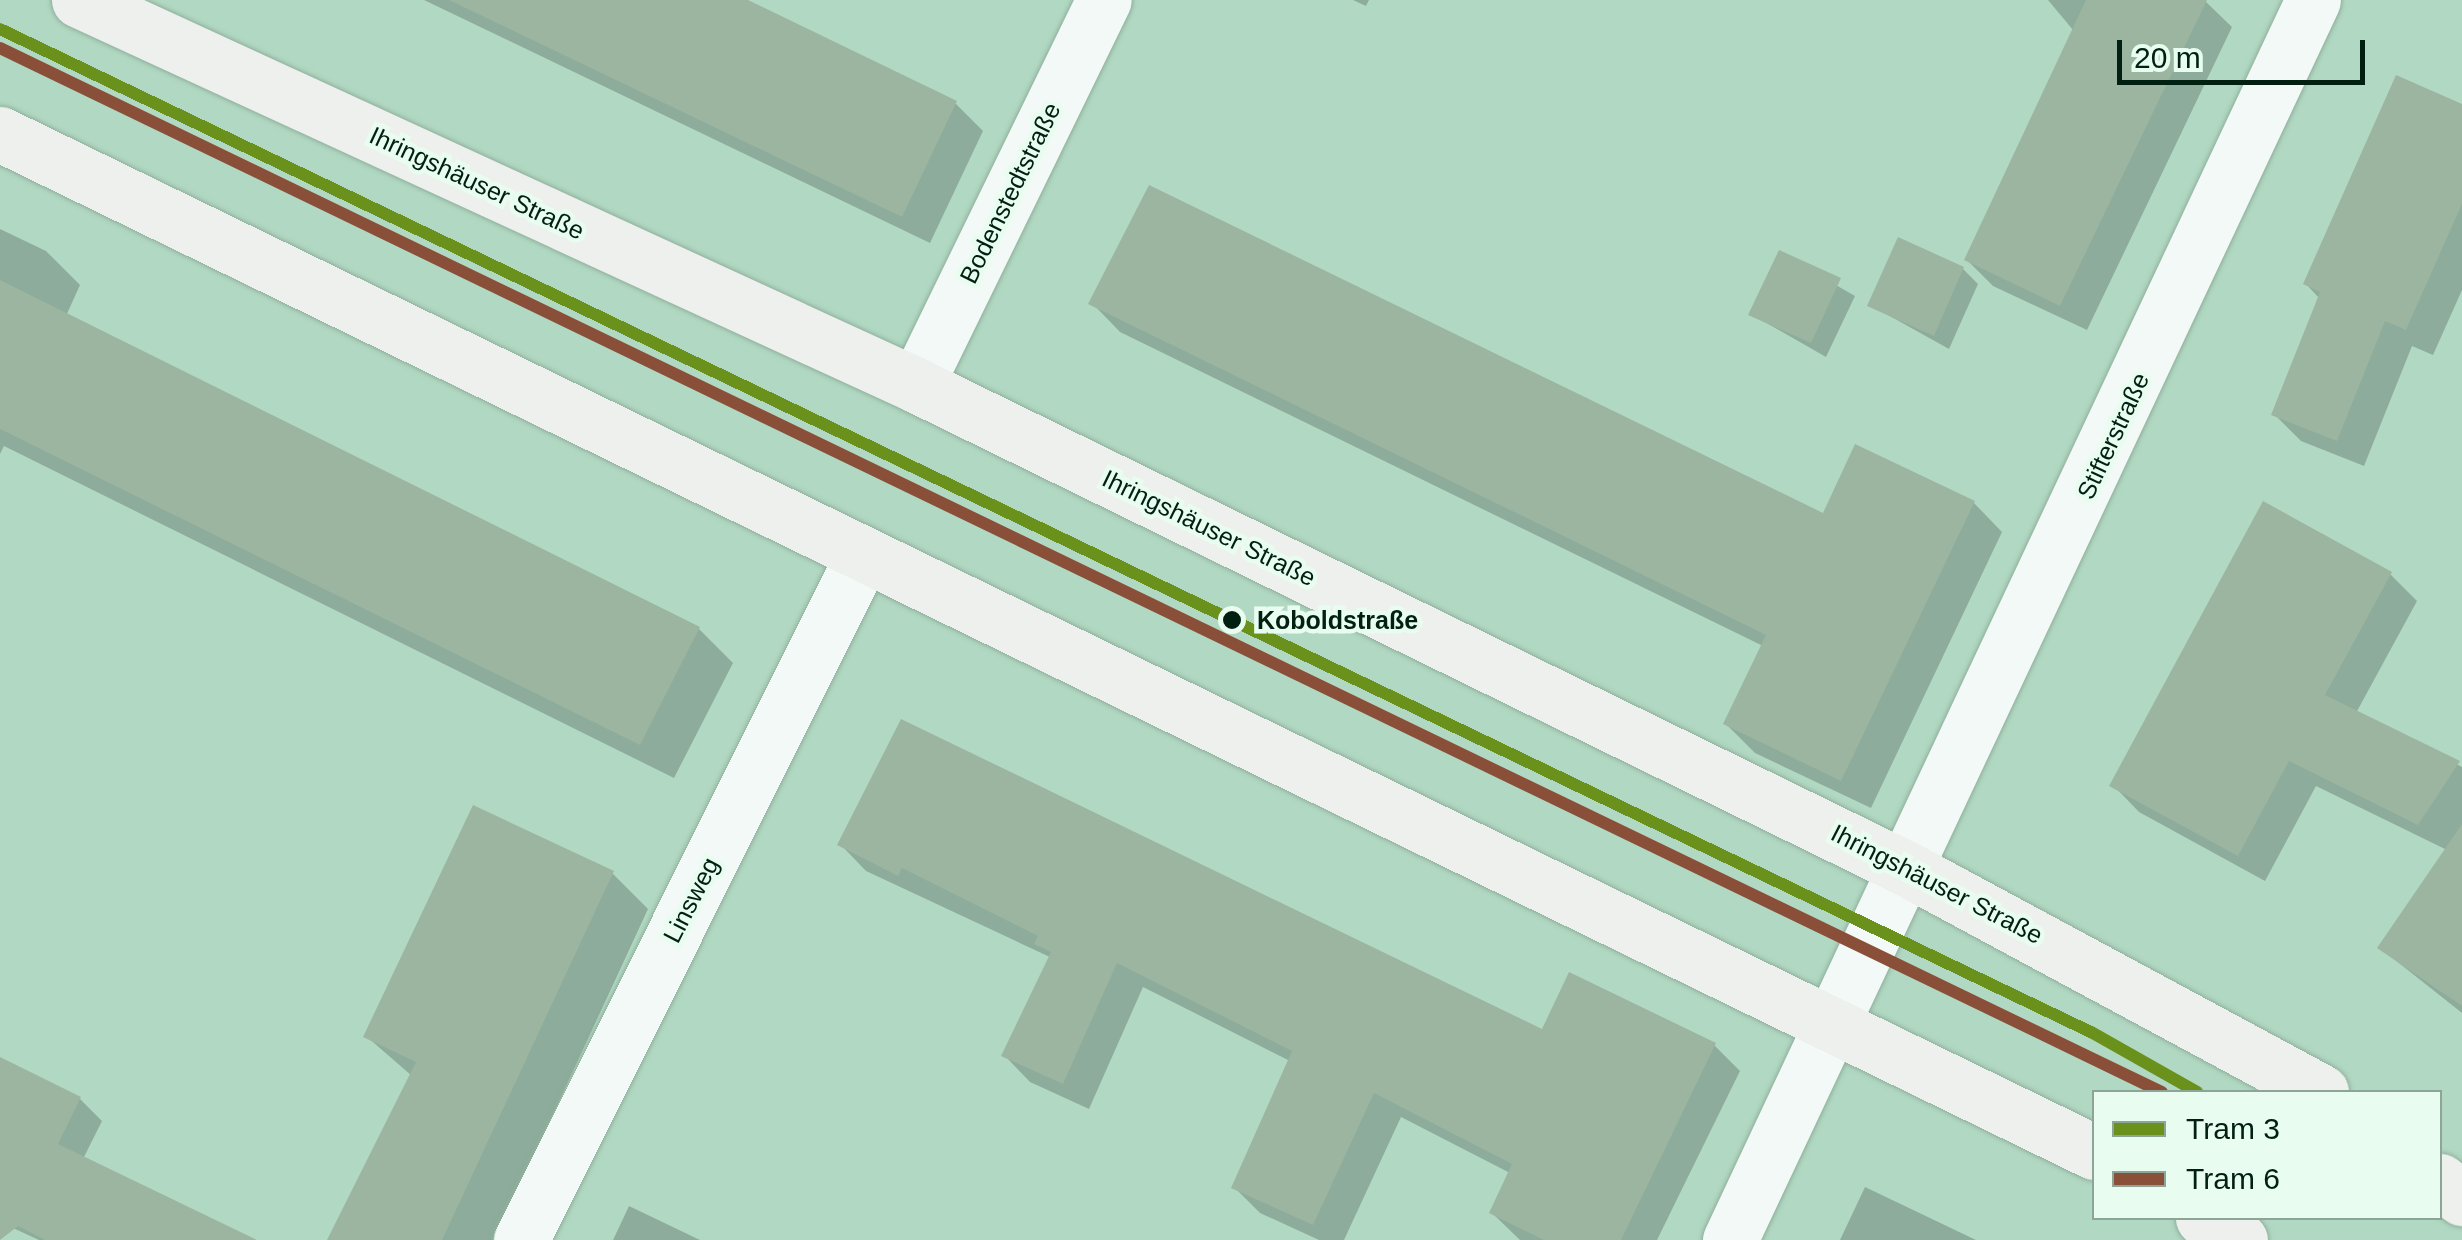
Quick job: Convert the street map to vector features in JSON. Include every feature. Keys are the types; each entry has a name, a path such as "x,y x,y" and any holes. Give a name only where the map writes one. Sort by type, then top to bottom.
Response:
{"main road":[{"name":"Ihringshäuser Straße","path":"79,0 916,385 1909,870 2318,1090"},
{"path":"0,134 862,560 2092,1151"},
{"path":"2442,1183 2462,1198"},
{"path":"2206,1220 2240,1240"}],"street":[{"name":"Bodenstedtstraße","path":"916,385 1104,0"},
{"name":"Stifterstraße","path":"1909,870 2313,0"},
{"name":"Linsweg","path":"521,1240 862,560"},
{"path":"1730,1240 1835,1030 1909,870"}],"building":[{"path":"449,0 748,0 957,101 902,217"},
{"path":"2086,0 2207,0 2060,306 1964,260"},
{"path":"2396,75 2462,104 2462,204 2406,330 2385,321 2337,441 2271,415 2320,292 2303,284"},
{"path":"1149,185 1823,513 1855,444 1975,501 1841,781 1723,724 1766,635 1088,304"},
{"path":"1898,237 1964,267 1934,336 1867,306"},
{"path":"1779,250 1841,278 1811,343 1748,315"},
{"path":"0,280 700,627 640,745 0,429"},
{"path":"2263,501 2392,572 2325,695 2460,761 2418,825 2289,761 2238,856 2109,786"},
{"path":"901,719 1542,1029 1569,972 1716,1043 1621,1240 1544,1240 1489,1213 1512,1164 1374,1093 1313,1225 1231,1188 1292,1051 1117,963 1063,1084 1001,1056 1051,952 1034,944 1038,936 902,868 898,876 837,845"},
{"path":"473,805 614,871 442,1240 327,1240 416,1062 363,1037"},
{"path":"2462,824 2462,1006 2377,948"},
{"path":"0,1057 81,1097 58,1144 257,1240 45,1240 18,1226 0,1240"}],"tram line":[{"name":"3","path":"0,29 2091,1032 2193,1090"},
{"name":"6","path":"0,48 2158,1090"}],"place":[{"name":"Koboldstraße","path":"1232,620"}]}
